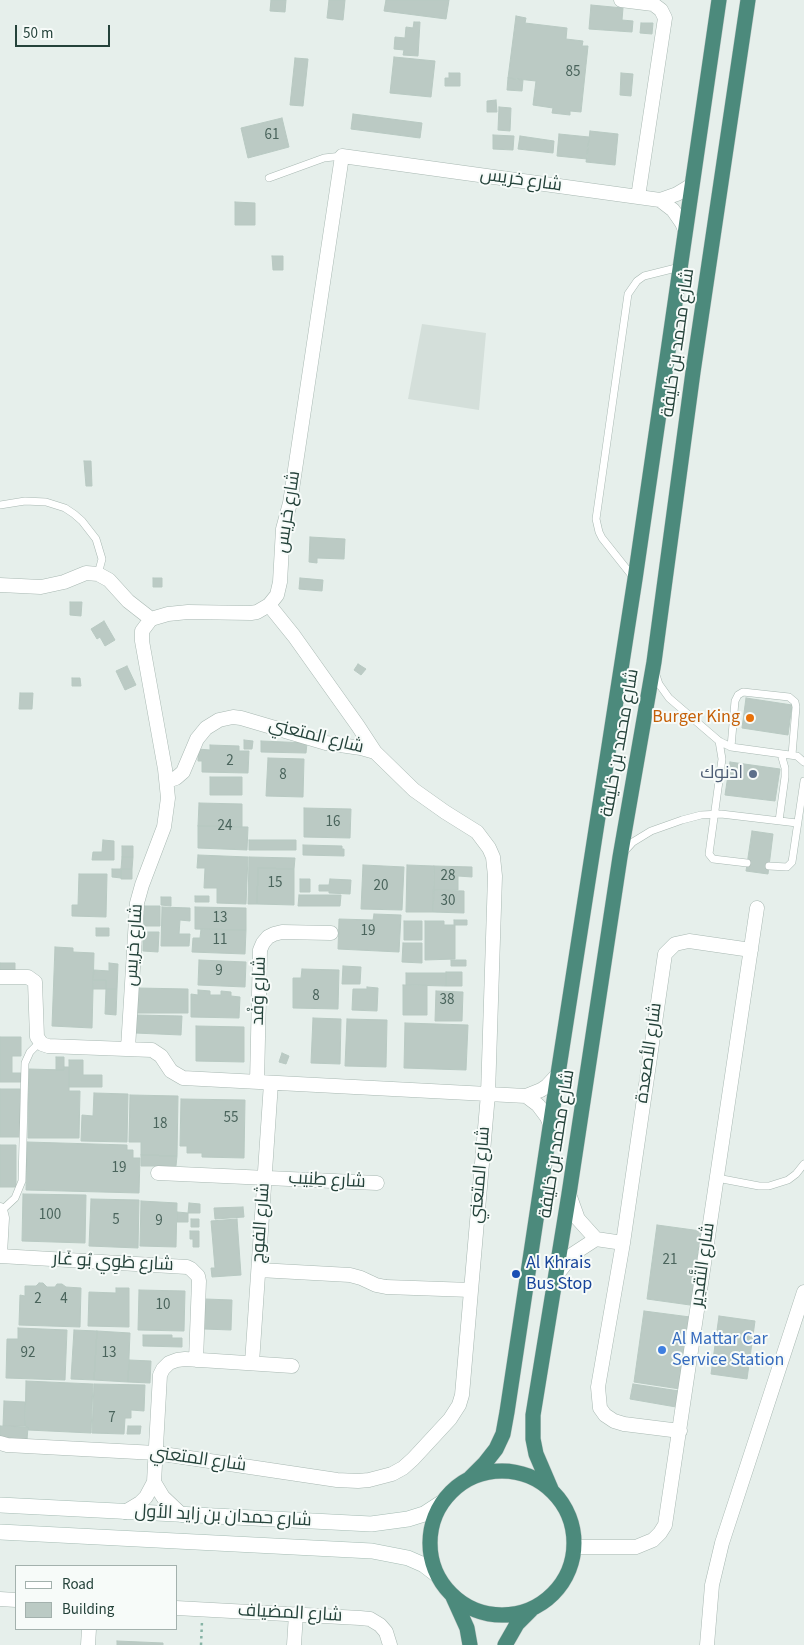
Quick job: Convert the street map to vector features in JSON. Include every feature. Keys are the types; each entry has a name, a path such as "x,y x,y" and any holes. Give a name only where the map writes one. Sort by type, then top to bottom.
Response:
{"highway":[{"name":"شارع محمد بن خليفة","path":"470,1478 496,1449 503,1434 507,1412 635,579 719,0"},
{"name":"شارع محمد بن خليفة","path":"551,1489 536,1454 533,1439 533,1415 620,858 654,662 695,362 748,0"},
{"path":"470,1645 467,1628 452,1596 437,1575 432,1561 430,1531 441,1504 459,1485 470,1478 487,1472 504,1471 521,1473 536,1479 551,1489 562,1501 569,1515 574,1531 575,1547 569,1570 557,1590 532,1609 517,1624 505,1645"},
{"path":"452,1596 476,1610 490,1614 511,1614 532,1609"}],"main road":[{"name":"شارع حمدان بن زايد الأول","path":"0,1505 370,1524 408,1519 424,1514 441,1504"},
{"name":"شارع حمدان بن زايد الأول","path":"0,1532 372,1551 408,1558 424,1565 437,1575"}],"street":[{"path":"622,0 657,6 665,18 638,197"},
{"name":"شارع خريس","path":"269,605 279,589 283,530 290,504 342,156 660,200"},
{"path":"660,200 677,194 692,185"},
{"path":"660,200 673,210 685,230"},
{"path":"0,585 41,587 64,582 86,573 98,574 109,580 128,601 151,619 160,615 177,613 251,613 264,609 269,605 294,636 375,752"},
{"name":"شارع خريس","path":"128,1048 137,904 142,885 164,827 168,809 167,781 142,636 144,626 151,619"},
{"name":"شارع المتعني","path":"0,1443 7,1445 156,1453 347,1481 358,1481 381,1478 404,1468 450,1419 459,1405 464,1385 488,1094 495,876 493,857 484,839 477,832 429,802 375,752 326,743 241,718 226,718 212,723 197,738 183,772 176,778 167,781"},
{"name":"شارع التَّقدِير","path":"575,1547 636,1546 645,1544 653,1540 665,1525 757,908"},
{"name":"شارع وَفْد","path":"264,1083 260,950 263,943 274,934 282,932 331,933"},
{"name":"شارع الأصعدة","path":"680,1431 614,1421 605,1415 600,1408 598,1387 623,1243 665,954 675,944 689,941 751,950"},
{"path":"0,977 28,977 35,982 37,1036 40,1042 48,1046 146,1048 157,1052 171,1071 183,1078 526,1096 547,1086 558,1074"},
{"name":"شارع الفوج","path":"252,1364 265,1178 264,1083"},
{"path":"526,1096 538,1104 550,1124"},
{"name":"شارع طِنِيب","path":"158,1173 377,1183"},
{"path":"569,1194 578,1219 596,1239 623,1243"},
{"path":"0,1211 2,1218 0,1255"},
{"path":"556,1276 573,1254 596,1239"},
{"name":"شارع طَوِي بُو غَار","path":"0,1255 187,1267 191,1269 198,1276 199,1281 196,1360"},
{"path":"259,1270 350,1275 386,1287 471,1290"},
{"path":"707,1645 712,1585 722,1542 804,1292"},
{"path":"125,1512 146,1497 154,1482 160,1375 163,1368 177,1360 292,1366"},
{"path":"154,1482 168,1504 182,1515"},
{"path":"0,1606 0,1599 15,1600"},
{"name":"شارع المضياف","path":"178,1608 370,1619 380,1625 386,1632 390,1645"},
{"path":"294,1645 296,1614"},
{"path":"88,1645 89,1630"}],"lane":[{"path":"269,178 324,158 342,156"},
{"path":"635,579 599,532 596,512 628,294 637,281 644,276 681,266"},
{"path":"0,505 25,501 46,502 65,508 74,514 96,538 102,559 98,574"},
{"path":"654,662 656,677 663,692 710,736 731,747 792,755 801,758 804,762"},
{"path":"731,747 735,700 738,695 743,692 789,697 795,702 796,707 792,755"},
{"path":"719,742 722,759 708,851 713,859 747,863"},
{"path":"780,821 785,777 785,768 781,754"},
{"path":"769,866 787,867 791,864 804,780"},
{"path":"620,858 633,842 651,831 691,817 721,814 797,823"},
{"path":"0,1211 15,1198 22,1181 25,1063 30,1052 40,1042"},
{"path":"717,1178 759,1186 769,1186 788,1180 804,1164"}],"path":[{"path":"201,1645 202,1609"}],"shaded area":[{"path":"422,324 486,333 479,410 408,399"}],"building":[{"path":"271,0 286,0 285,12 270,11"},
{"path":"329,0 345,0 343,20 327,18"},
{"path":"386,0 449,0 446,19 384,11"},
{"path":"591,5 623,8 622,20 633,21 632,32 589,29"},
{"path":"516,16 526,18 525,23 567,28 566,39 583,41 582,46 588,46 581,112 570,111 570,115 552,113 553,108 533,105 536,81 508,78"},
{"path":"414,22 420,22 418,56 403,55 404,50 394,49 395,37 405,38 406,27 413,28"},
{"path":"641,23 653,23 652,34 640,33"},
{"path":"394,57 435,61 431,97 390,93"},
{"path":"295,58 308,59 303,106 290,105"},
{"path":"449,73 460,73 460,86 445,86 445,78 449,78"},
{"path":"621,73 633,74 631,96 620,95"},
{"path":"508,78 523,80 522,91 507,90"},
{"path":"496,100 497,112 487,112 487,101"},
{"path":"499,107 511,108 510,131 498,130"},
{"path":"353,114 422,123 420,138 351,129"},
{"path":"282,118 289,147 248,158 241,128"},
{"path":"590,131 618,134 615,165 586,162"},
{"path":"559,134 589,137 587,159 557,156"},
{"path":"493,135 514,136 513,150 493,149"},
{"path":"520,136 554,141 553,153 518,149"},
{"path":"235,202 255,203 255,225 235,225"},
{"path":"272,256 283,256 283,270 273,270"},
{"path":"84,461 91,461 92,486 86,486"},
{"path":"310,537 345,539 344,559 317,558 317,563 309,562"},
{"path":"153,578 162,578 162,587 153,587"},
{"path":"300,578 323,580 322,591 299,589"},
{"path":"70,602 82,602 81,616 70,615"},
{"path":"104,621 115,640 105,646 100,637 97,639 91,629"},
{"path":"358,664 366,669 361,675 354,670"},
{"path":"127,666 136,685 125,690 116,671"},
{"path":"72,678 80,678 81,686 72,686"},
{"path":"20,693 33,693 32,709 19,709"},
{"path":"746,698 792,705 788,735 742,728"},
{"path":"244,740 253,741 252,749 244,749"},
{"path":"261,741 307,743 306,753 261,752"},
{"path":"210,745 239,746 239,751 249,751 248,773 202,772 202,761 198,761 198,749 210,750"},
{"path":"268,758 304,759 303,797 266,796"},
{"path":"730,762 780,769 775,801 725,795"},
{"path":"210,777 242,777 242,795 210,795"},
{"path":"199,803 242,804 242,827 198,826"},
{"path":"304,808 351,809 350,838 304,837"},
{"path":"198,826 248,827 247,850 198,848"},
{"path":"752,831 773,834 768,874 746,871"},
{"path":"103,840 114,841 114,860 92,860 93,852 102,852"},
{"path":"249,840 296,840 296,850 249,850"},
{"path":"303,845 342,846 344,856 303,855"},
{"path":"122,846 133,846 133,857 122,857"},
{"path":"198,855 248,857 246,904 217,903 217,888 204,888 205,868 197,868"},
{"path":"122,857 133,857 132,869 121,869"},
{"path":"249,857 295,858 294,869 258,868 257,904 248,904"},
{"path":"363,865 404,867 402,910 361,909"},
{"path":"407,865 434,866 433,912 406,912"},
{"path":"434,866 472,867 472,877 458,876 458,890 434,890"},
{"path":"258,868 294,869 294,905 257,904"},
{"path":"112,869 121,869 121,878 112,877"},
{"path":"121,869 132,869 132,879 121,879"},
{"path":"79,874 107,874 106,917 72,916 72,905 78,905"},
{"path":"300,879 310,879 310,892 300,892"},
{"path":"330,879 351,880 350,894 319,891 319,885 329,885"},
{"path":"434,890 464,891 464,913 433,912"},
{"path":"299,895 341,895 340,906 298,906"},
{"path":"195,896 209,896 209,902 195,902"},
{"path":"161,897 171,897 171,906 161,905"},
{"path":"144,906 160,906 160,926 144,926"},
{"path":"162,907 190,908 190,921 180,920 179,934 190,934 189,946 161,946"},
{"path":"195,907 246,908 246,930 195,929"},
{"path":"374,914 401,915 399,952 338,949 339,919 373,920"},
{"path":"454,920 467,920 467,925 454,925"},
{"path":"404,921 422,921 422,940 404,940"},
{"path":"425,921 444,921 444,925 455,925 455,959 425,960"},
{"path":"96,928 109,928 109,936 96,936"},
{"path":"201,929 246,930 245,954 192,952 193,938 200,938"},
{"path":"143,932 159,932 158,952 143,951"},
{"path":"403,943 422,943 422,963 402,962"},
{"path":"55,947 73,948 73,952 94,953 92,1028 52,1026"},
{"path":"199,960 246,962 245,987 198,985"},
{"path":"451,960 466,960 466,966 451,966"},
{"path":"0,963 15,963 15,970 0,971"},
{"path":"109,963 118,964 117,989 106,989 106,980 93,980 94,970 109,971"},
{"path":"343,966 361,967 360,984 342,984"},
{"path":"302,969 339,970 338,1009 293,1008 293,978 301,978"},
{"path":"446,972 462,972 462,986 446,986"},
{"path":"406,973 446,973 446,986 406,985"},
{"path":"93,980 106,980 106,989 93,989"},
{"path":"403,985 427,985 427,1015 403,1015"},
{"path":"367,987 378,988 377,1011 352,1010 353,989 367,989"},
{"path":"137,988 188,989 188,1013 136,1013"},
{"path":"106,989 117,989 116,1015 105,1014"},
{"path":"198,990 210,991 210,995 221,995 221,991 231,992 231,996 240,997 239,1018 191,1017 191,994 198,995"},
{"path":"436,991 463,992 462,1021 435,1021"},
{"path":"136,1015 182,1016 181,1035 135,1033"},
{"path":"313,1018 341,1019 340,1064 311,1063"},
{"path":"347,1019 387,1020 386,1067 345,1066"},
{"path":"405,1023 468,1025 466,1070 404,1068"},
{"path":"196,1026 244,1027 244,1062 196,1061"},
{"path":"0,1037 21,1037 21,1056 12,1056 12,1073 21,1073 21,1082 0,1082"},
{"path":"282,1053 289,1056 286,1064 279,1062"},
{"path":"56,1057 64,1057 64,1070 56,1070"},
{"path":"69,1060 83,1060 83,1075 102,1075 102,1087 69,1087"},
{"path":"64,1067 69,1067 69,1091 80,1091 79,1138 28,1138 29,1069 64,1070"},
{"path":"0,1089 20,1089 20,1137 0,1137"},
{"path":"94,1093 128,1094 127,1142 81,1141 82,1115 93,1116"},
{"path":"130,1095 178,1096 177,1156 141,1155 141,1142 129,1142"},
{"path":"181,1099 245,1100 244,1158 202,1157 202,1153 187,1153 187,1146 180,1146"},
{"path":"27,1142 127,1145 127,1150 133,1150 133,1158 140,1158 139,1193 26,1190"},
{"path":"0,1145 16,1145 16,1187 0,1187"},
{"path":"141,1155 177,1156 176,1166 141,1166"},
{"path":"23,1194 86,1195 85,1243 22,1241"},
{"path":"91,1199 139,1200 138,1248 89,1246"},
{"path":"141,1201 177,1203 176,1247 140,1246"},
{"path":"189,1203 200,1204 200,1213 188,1213"},
{"path":"243,1207 244,1217 215,1219 214,1208"},
{"path":"177,1212 188,1213 188,1222 177,1222"},
{"path":"191,1219 199,1219 199,1227 191,1227"},
{"path":"237,1219 241,1275 212,1277 211,1268 215,1268 211,1221"},
{"path":"657,1225 701,1231 690,1305 647,1299"},
{"path":"190,1231 199,1231 199,1247 193,1247"},
{"path":"39,1283 43,1283 47,1287 55,1287 57,1284 62,1284 66,1287 81,1288 80,1327 19,1325 20,1295 25,1296 25,1286 36,1286"},
{"path":"116,1288 129,1288 129,1327 88,1326 89,1292 116,1293"},
{"path":"139,1290 185,1291 184,1331 138,1330"},
{"path":"205,1299 232,1300 231,1330 204,1329"},
{"name":"Al Mattar Car Service Station","path":"644,1311 690,1317 680,1389 634,1382"},
{"path":"719,1316 755,1321 747,1379 711,1374"},
{"path":"18,1328 67,1330 65,1380 6,1378 7,1339 18,1339"},
{"path":"74,1330 97,1331 94,1380 71,1379"},
{"path":"97,1331 130,1333 128,1382 94,1380"},
{"path":"143,1335 172,1335 172,1338 182,1338 182,1347 143,1346"},
{"path":"129,1360 151,1361 150,1383 128,1382"},
{"path":"26,1381 93,1384 91,1433 28,1430 28,1427 25,1426"},
{"path":"94,1384 145,1385 144,1411 131,1410 131,1418 125,1418 124,1434 92,1433"},
{"path":"633,1384 679,1391 676,1407 630,1399"},
{"path":"4,1401 25,1402 25,1426 3,1426"},
{"path":"0,1426 28,1427 27,1440 0,1439"},
{"path":"128,1426 141,1426 140,1434 127,1434"},
{"path":"117,1641 163,1643 163,1645 117,1645"}],"place":[{"name":"Burger King","path":"750,718"},
{"name":"ادنوك","path":"753,774"},
{"name":"Al Khrais Bus Stop","path":"516,1274"},
{"name":"Al Mattar Car Service Station","path":"662,1350"}]}
